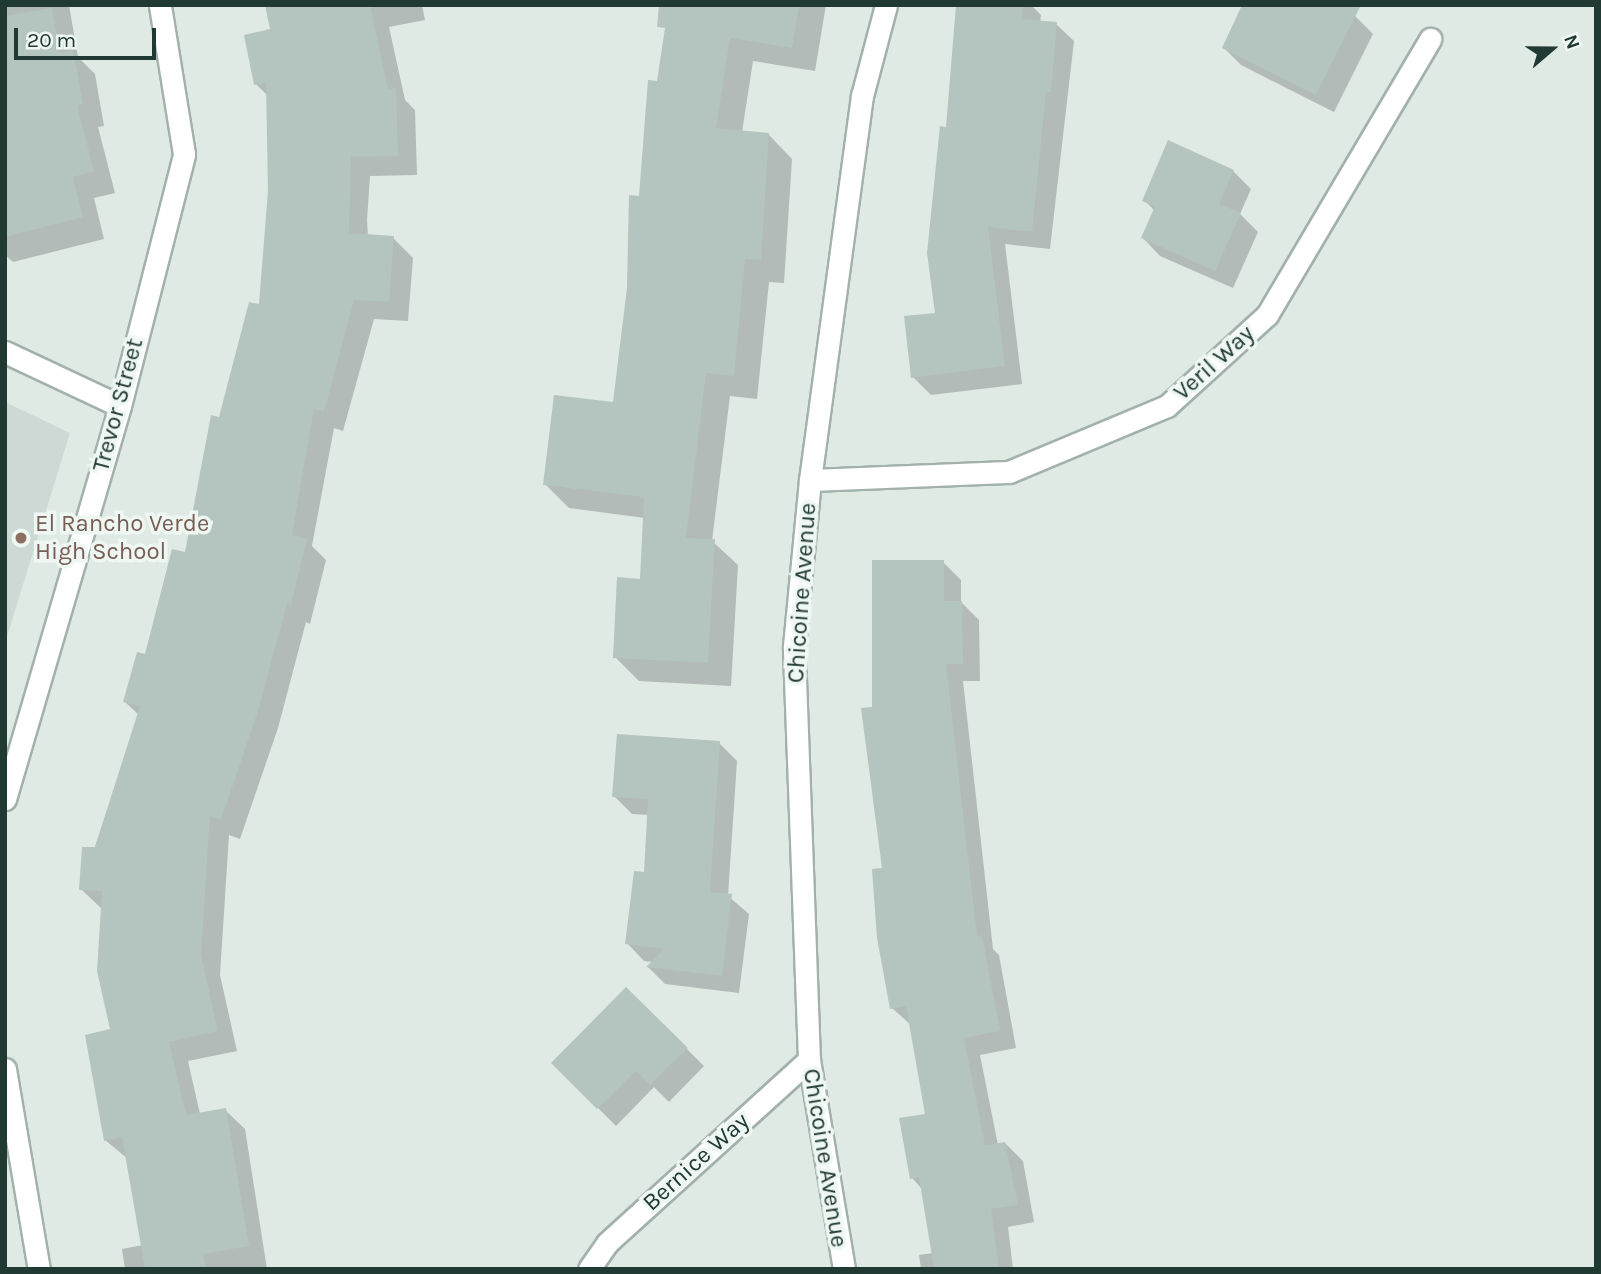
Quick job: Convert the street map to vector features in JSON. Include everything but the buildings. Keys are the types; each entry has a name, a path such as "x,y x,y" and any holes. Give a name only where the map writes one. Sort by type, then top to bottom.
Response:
{"street":[{"name":"Trevor Street","path":"5,799 120,406 184,154 160,5"},
{"name":"Chicoine Avenue","path":"844,1269 809,1060 794,646 810,480 862,96 886,5"},
{"name":"Veril Way","path":"810,480 1009,472 1167,405 1267,315 1430,39"},
{"path":"5,352 120,406"},
{"name":"Bernice Way","path":"589,1269 607,1243 809,1060"},
{"path":"5,1069 39,1269"}],"shaded area":[{"name":"El Rancho Verde High School","path":"5,402 70,433 5,643"}],"place":[{"name":"El Rancho Verde High School","path":"21,538"}]}
